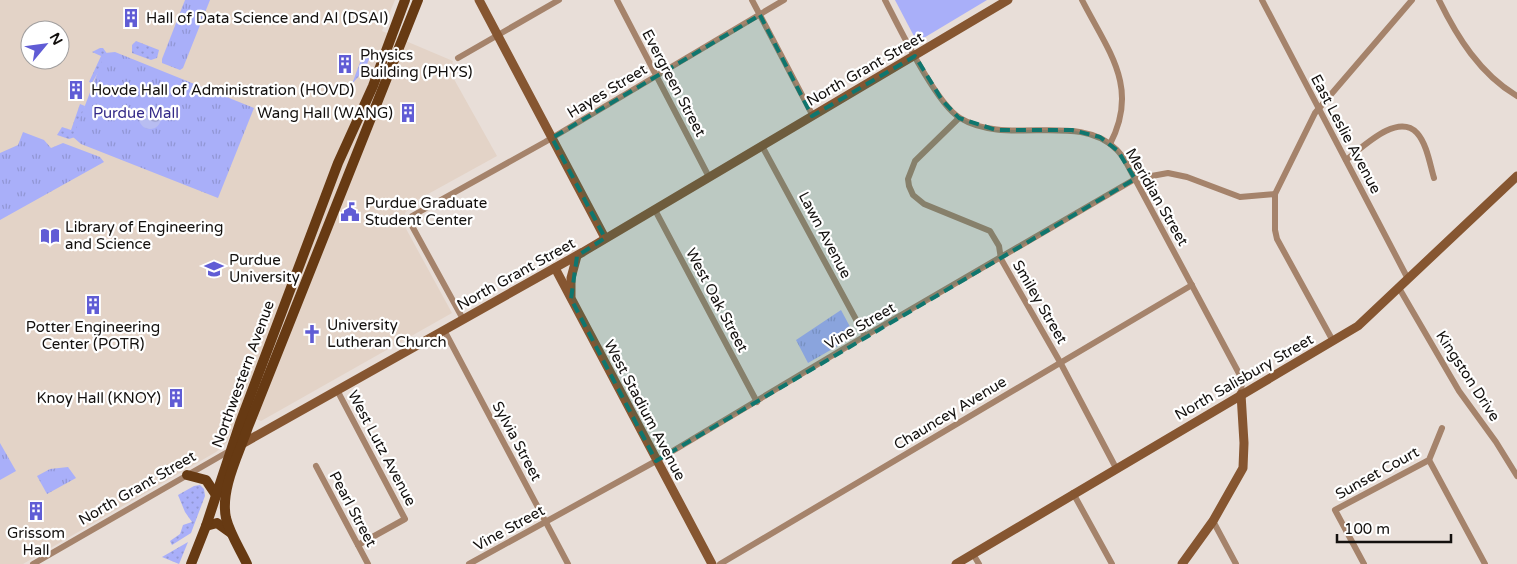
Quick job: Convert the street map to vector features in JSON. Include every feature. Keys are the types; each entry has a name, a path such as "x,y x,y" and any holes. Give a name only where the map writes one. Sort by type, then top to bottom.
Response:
{"main road":[{"name":"Northwestern Avenue","path":"191,564 206,526 231,450 338,163 373,86 405,0"},
{"name":"Northwestern Avenue","path":"247,564 226,517 226,496 243,442 418,0"},
{"path":"187,475 206,480 216,495"},
{"path":"206,526 217,523 232,534"}],"street":[{"path":"479,0 605,238"},
{"path":"458,58 559,0"},
{"name":"Evergreen Street","path":"616,0 709,177"},
{"path":"752,0 812,116"},
{"name":"Hayes Street","path":"463,319 410,222 412,216 552,138 784,0"},
{"name":"Meridian Street","path":"885,0 915,56 942,100 960,118 996,130 1084,132 1110,144 1118,151 1135,179 1242,379 1241,394"},
{"name":"North Grant Street","path":"33,564 243,442 577,256 1008,0"},
{"path":"1082,0 1115,64 1122,88 1122,115 1110,144"},
{"name":"East Leslie Avenue","path":"1262,0 1408,279"},
{"path":"1333,341 1277,239 1275,230 1276,194 1319,108 1412,0"},
{"path":"1440,0 1465,46 1496,80 1517,96"},
{"name":"Smiley Street","path":"960,118 915,162 908,179 913,195 924,204 990,231 999,246 1000,259 1060,362 1116,468"},
{"path":"1346,160 1385,131 1395,127 1406,127 1417,134 1423,144 1434,178"},
{"name":"Lawn Avenue","path":"762,146 865,336"},
{"name":"Vine Street","path":"469,564 656,461 865,336 1135,179 1168,173 1187,177 1240,197 1276,194"},
{"name":"North Salisbury Street","path":"956,564 1358,326 1517,176"},
{"name":"West Oak Street","path":"655,210 757,402"},
{"path":"571,299 571,278 577,256"},
{"name":"West Stadium Avenue","path":"555,268 712,564"},
{"name":"Chauncey Avenue","path":"720,564 1192,285"},
{"name":"Kingston Drive","path":"1399,288 1459,391 1496,442 1517,476"},
{"name":"Sylvia Street","path":"444,330 568,564"},
{"name":"West Lutz Avenue","path":"337,390 405,519 358,545"},
{"path":"1182,564 1213,521 1243,468 1244,443 1241,394"},
{"name":"Sunset Court","path":"1364,564 1335,510 1429,460 1442,428"},
{"path":"1429,460 1485,564"},
{"name":"Pearl Street","path":"316,466 368,564"},
{"path":"1073,493 1112,564"},
{"path":"1213,521 1236,564"},
{"path":"973,554 979,564"}],"highlighted area":[{"path":"760,15 812,116 915,56 942,100 959,118 996,130 1072,130 1100,137 1118,151 1135,179 656,461 571,299 577,256 605,238 552,138"}],"shaded area":[{"name":"Purdue University","path":"0,0 395,0 382,31 453,61 450,72 497,156 419,199 405,213 404,225 452,313 261,421 239,412 227,442 216,452 23,564 0,564"}],"green space":[{"path":"185,0 210,0 183,68 180,70 162,63 162,59"},
{"path":"895,0 987,0 917,42"},
{"path":"136,41 159,50 157,58 151,60 132,53 132,45"},
{"path":"103,48 108,55 92,83 89,82 101,56 92,52"},
{"path":"365,49 372,52 365,69 352,84"},
{"name":"Purdue Mall","path":"115,52 254,108 218,198 81,144 73,137 105,53"},
{"path":"80,104 85,106 78,136 69,139 57,135 62,127 71,130"},
{"path":"23,132 44,140 51,148 63,143 100,157 104,162 0,220 0,153 18,145"},
{"path":"841,310 855,336 808,363 796,340"},
{"path":"0,443 16,471 0,480"},
{"path":"68,467 76,478 47,494 37,476 50,469"},
{"path":"200,485 204,489 205,496 191,533 172,545 170,541 180,534 183,525 192,522 185,512 178,495 194,486"},
{"path":"188,542 179,564 162,557"}],"water":[{"path":"150,107 160,114 161,118 154,128 150,129 140,122 139,118 146,108"}],"place":[{"name":"Hall of Data Science and AI (DSAI)","path":"131,18"},
{"name":"Physics Building (PHYS)","path":"345,64"},
{"name":"Hovde Hall of Administration (HOVD)","path":"76,90"},
{"name":"Wang Hall (WANG)","path":"408,113"},
{"name":"Purdue Graduate Student Center","path":"350,212"},
{"name":"Library of Engineering and Science","path":"50,236"},
{"name":"Purdue University","path":"214,269"},
{"name":"Potter Engineering Center (POTR)","path":"93,305"},
{"name":"University Lutheran Church","path":"312,334"},
{"name":"Knoy Hall (KNOY)","path":"176,398"},
{"name":"Grissom Hall","path":"36,511"}]}
